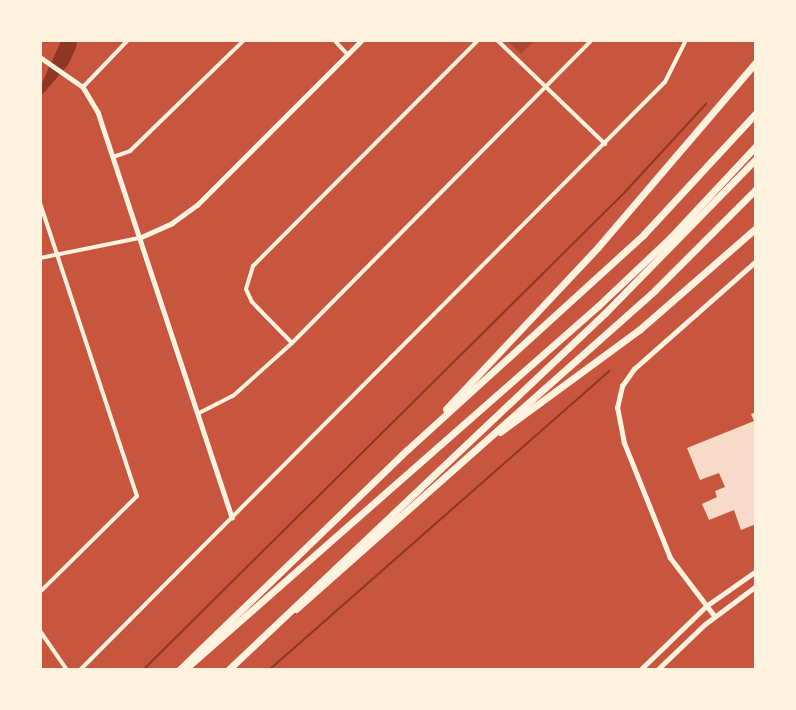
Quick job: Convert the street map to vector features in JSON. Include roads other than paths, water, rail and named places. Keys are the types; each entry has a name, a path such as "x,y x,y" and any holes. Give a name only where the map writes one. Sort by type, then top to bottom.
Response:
{"highway":[{"path":"408,449 570,278 756,62"},
{"path":"178,669 408,449 644,234 756,111"},
{"path":"185,669 598,306 671,237 756,146"},
{"path":"229,669 605,313 756,159"},
{"path":"229,669 473,450 656,290 756,189"},
{"path":"473,450 639,330 756,228"}],"main road":[{"path":"640,669 706,606 756,571"},
{"path":"657,669 714,616 756,586"}],"street":[{"path":"83,87 128,40"},
{"path":"113,157 130,151 244,40"},
{"path":"334,40 348,55"},
{"path":"40,258 139,238 172,223 197,205 362,40"},
{"path":"292,343 252,302 246,289 253,266 478,40"},
{"path":"497,40 605,144"},
{"path":"199,413 233,396 292,343 592,40"},
{"path":"80,669 665,82 686,40"},
{"path":"40,57 83,87 98,112 232,517"},
{"path":"40,203 137,496 40,592"},
{"path":"714,616 682,577 666,548 621,437 617,408 622,387 634,369 756,261"},
{"path":"40,465 40,471"},
{"path":"40,631 67,669"}],"waterway":[{"path":"143,670 625,192 706,104"},
{"path":"269,670 609,371"}]}
